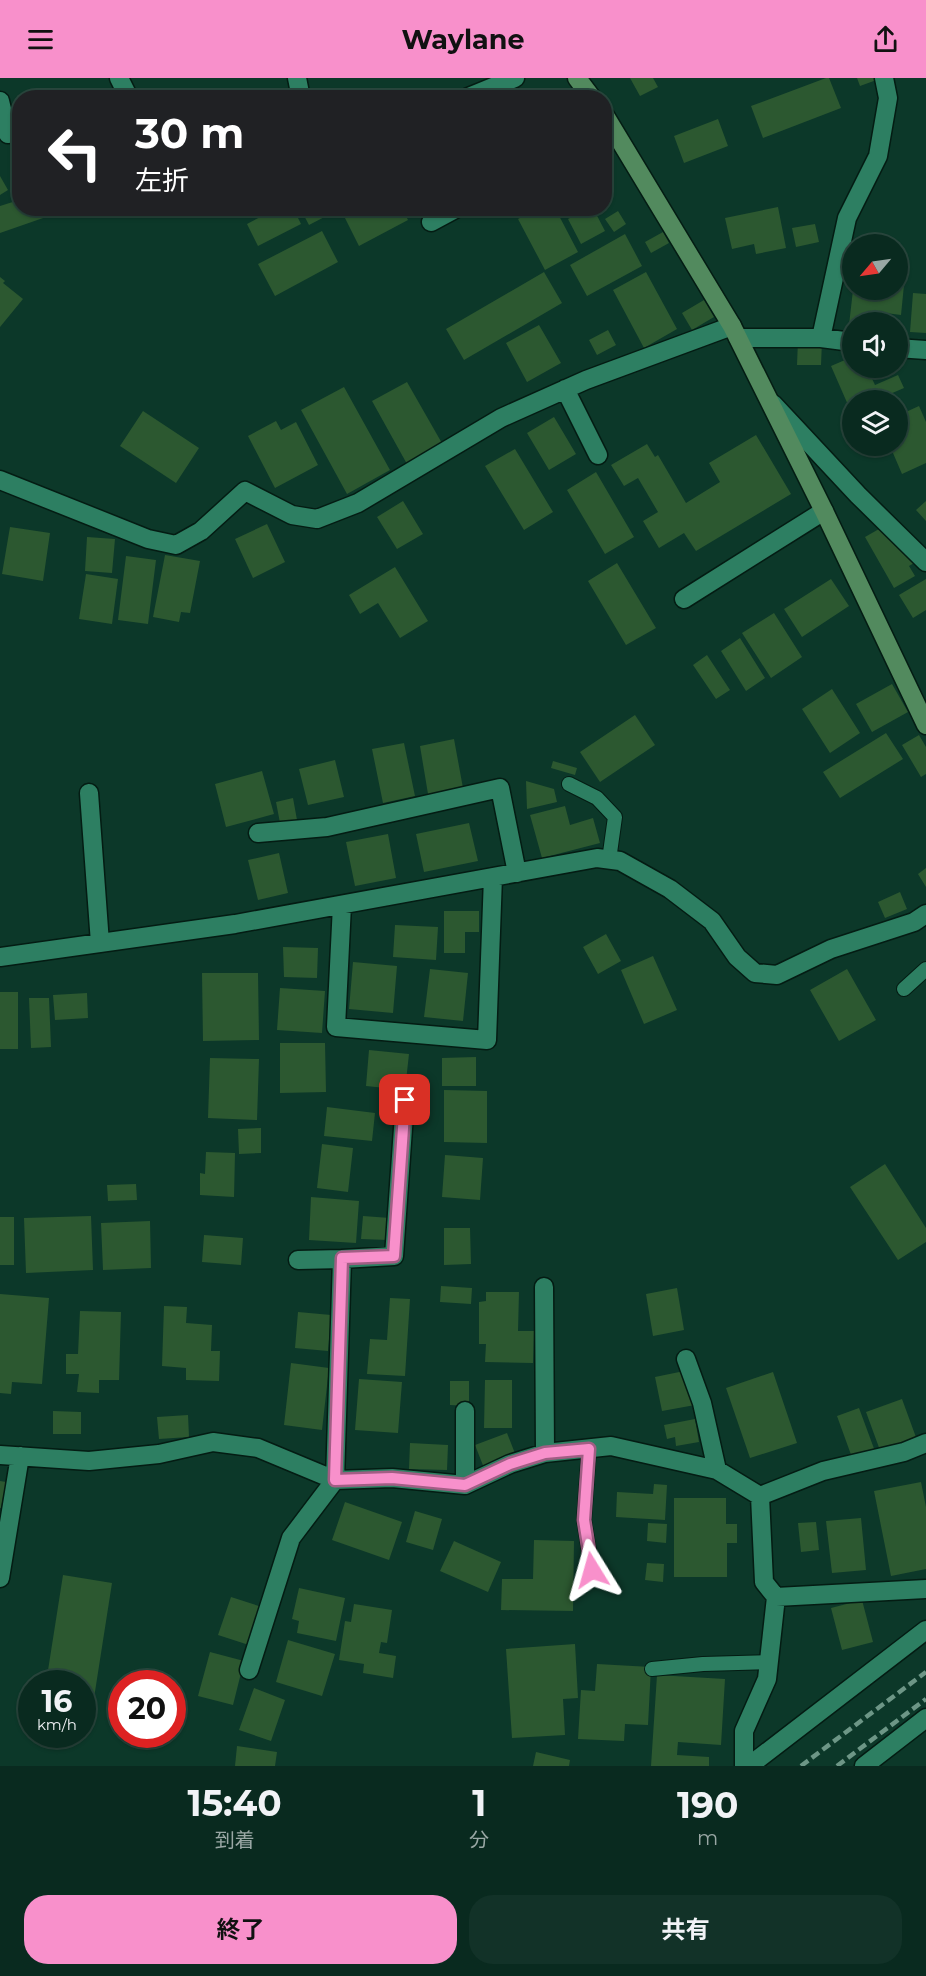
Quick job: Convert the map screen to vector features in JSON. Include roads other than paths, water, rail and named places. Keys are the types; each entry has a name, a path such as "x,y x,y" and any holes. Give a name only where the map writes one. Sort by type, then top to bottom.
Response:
{"street":[{"path":"486,90 515,78"},
{"path":"821,338 847,218 878,156 888,98 884,78"},
{"path":"0,101 8,134"},
{"path":"612,130 735,332 824,511 926,725"},
{"path":"431,222 442,216"},
{"path":"0,480 148,539 176,545 201,531 245,491 292,515 317,519 358,503 501,418 565,389 735,332 842,341"},
{"path":"908,349 926,350"},
{"path":"565,389 598,455"},
{"path":"765,395 858,495 926,562"},
{"path":"684,599 824,511"},
{"path":"258,833 327,827 500,788 517,873"},
{"path":"89,793 100,943"},
{"path":"0,957 235,924 597,858 620,861 670,889 712,921 737,957 755,973 777,975 831,949 914,922 926,914"},
{"path":"342,905 336,1027 487,1040 493,877"},
{"path":"298,1260 394,1256 405,1100"},
{"path":"249,1670 291,1538 335,1480 342,1258"},
{"path":"544,1287 545,1453"},
{"path":"686,1359 702,1403 717,1470"},
{"path":"465,1411 465,1485"},
{"path":"0,1455 89,1461 159,1454 213,1442 258,1448 335,1480 392,1478 465,1485 510,1464 545,1453 611,1446 717,1470 760,1496"},
{"path":"760,1496 823,1471 904,1452 926,1443"},
{"path":"0,1578 20,1456"},
{"path":"744,1766 744,1731 767,1679 776,1597 764,1582 760,1496"},
{"path":"776,1597 926,1589"},
{"path":"749,1766 926,1630"},
{"path":"864,1766 926,1718"}],"lane":[{"path":"569,784 597,798 615,817 609,860"},
{"path":"904,989 926,969"},
{"path":"589,1449 584,1520 592,1570"},
{"path":"652,1669 703,1664 769,1662"}],"railway":[{"path":"801,1766 926,1672"},
{"path":"837,1766 926,1699"}]}
